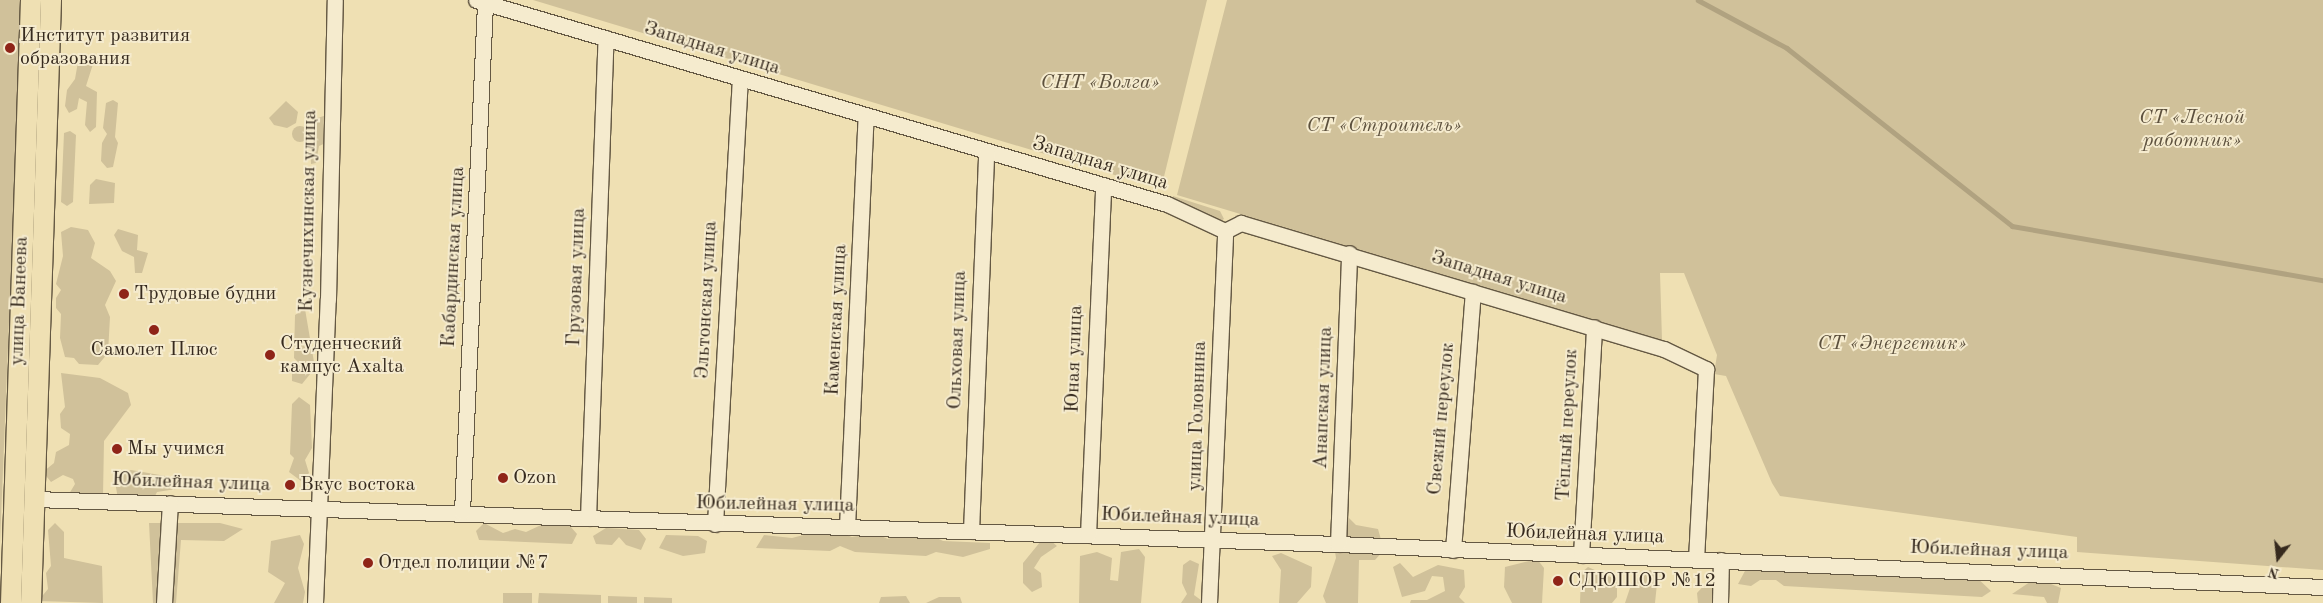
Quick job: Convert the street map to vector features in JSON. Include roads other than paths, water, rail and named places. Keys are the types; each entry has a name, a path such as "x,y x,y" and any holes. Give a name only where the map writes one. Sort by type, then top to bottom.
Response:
{"main road":[{"name":"улица Ванеева","path":"11,603 31,0"},
{"name":"улица Ванеева","path":"31,603 52,0"}],"street":[{"name":"Кузнечихинская улица","path":"315,603 320,507 334,0"},
{"name":"Западная улица","path":"481,1 1167,204 1224,231 1241,223 1349,253 1664,349 1706,369 1696,559"},
{"name":"Кабардинская улица","path":"462,512 481,1"},
{"name":"Грузовая улица","path":"588,518 606,38"},
{"name":"Эльтонская улица","path":"715,524 740,79"},
{"name":"Каменская улица","path":"847,527 866,115"},
{"name":"Ольховая улица","path":"971,531 986,152"},
{"name":"Юная улица","path":"1088,535 1103,185"},
{"name":"улица Головнина","path":"1209,603 1224,231"},
{"name":"Анапская улица","path":"1338,544 1349,253"},
{"name":"Свежий переулок","path":"1453,550 1473,292"},
{"name":"Тёплый переулок","path":"1581,555 1594,327"},
{"name":"Юбилейная улица","path":"35,499 320,507 715,524 1338,544 2323,587"},
{"path":"164,603 170,503"},
{"path":"1720,603 1721,560"}],"waterway":[{"path":"1698,0 1787,48 2012,226 2323,280"}],"place":[{"name":"Институт развития образования","path":"10,48"},
{"name":"Трудовые будни","path":"124,294"},
{"name":"Самолет Плюс","path":"154,330"},
{"name":"Студенческий кампус Axalta","path":"270,355"},
{"name":"Мы учимся","path":"117,449"},
{"name":"Ozon","path":"503,478"},
{"name":"Вкус востока","path":"290,485"},
{"name":"Отдел полиции №7","path":"368,563"},
{"name":"СДЮШОР №12","path":"1558,581"}],"park label":[{"name":"СНТ «Волга»","path":"1100,83"},
{"name":"СТ «Строитель»","path":"1384,126"},
{"name":"СТ «Лесной работник»","path":"2192,130"},
{"name":"СТ «Энергетик»","path":"1892,344"}]}
